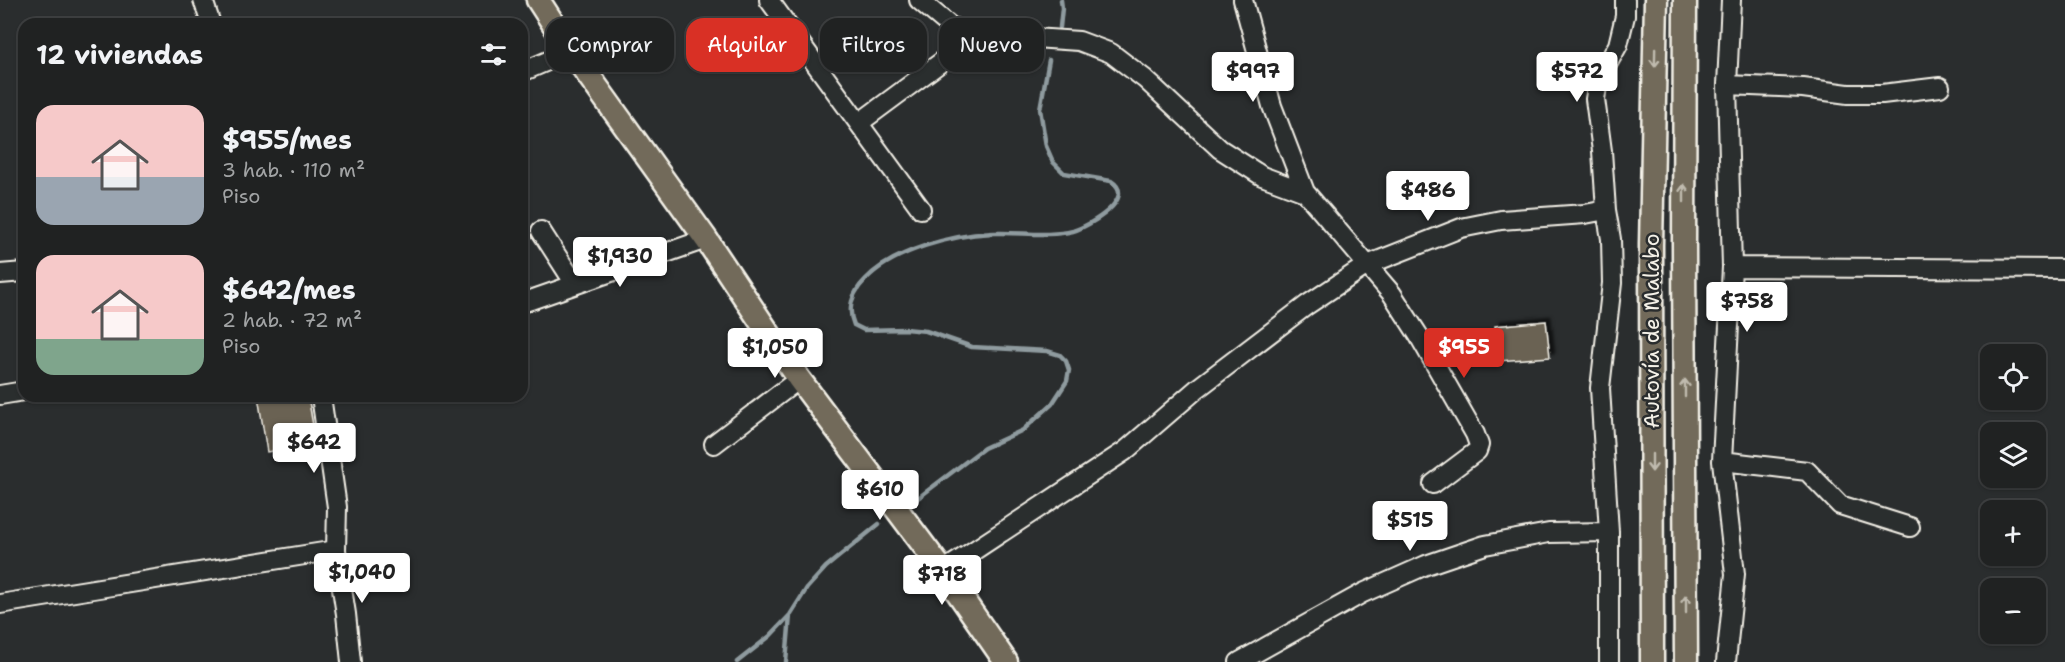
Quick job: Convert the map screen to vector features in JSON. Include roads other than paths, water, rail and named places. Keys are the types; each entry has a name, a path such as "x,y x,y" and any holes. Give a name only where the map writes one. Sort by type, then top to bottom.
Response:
{"main road":[{"path":"538,0 550,18"},
{"name":"Autovía de Malabo","path":"1652,662 1652,245 1656,0"},
{"name":"Autovía de Malabo","path":"1685,0 1686,662"},
{"path":"587,72 706,239 799,378 943,571 1006,662"}],"street":[{"path":"203,0 210,18"},
{"path":"769,0 921,209"},
{"path":"919,0 940,18"},
{"path":"1243,0 1272,106 1305,192 1392,294 1419,336 1479,445 1473,455 1433,484"},
{"path":"1609,662 1609,532 1600,388 1612,283 1611,239 1595,99 1598,81 1618,45 1625,16 1625,0"},
{"path":"1726,662 1735,574 1722,461 1732,267 1727,85 1731,0"},
{"path":"1044,39 1079,41 1111,52 1145,79 1220,149 1262,176 1305,192"},
{"path":"528,69 546,62"},
{"path":"859,123 939,64"},
{"path":"1727,85 1803,88 1848,94 1882,94 1940,87"},
{"path":"943,571 1125,451 1197,388 1307,305 1367,266 1461,228 1501,220 1586,214 1606,210"},
{"path":"541,231 575,284"},
{"path":"528,301 706,239"},
{"path":"1732,267 2065,269"},
{"path":"0,274 18,272"},
{"path":"714,444 799,378"},
{"path":"0,395 18,392"},
{"path":"322,402 337,507 336,550 351,662"},
{"path":"1722,461 1807,471 1840,505 1910,527"},
{"path":"1239,662 1363,593 1426,565 1485,545 1549,533 1609,532"},
{"path":"0,604 336,550"}],"waterway":[{"path":"1060,27 1061,0"},
{"path":"914,501 984,448 1023,430 1052,404 1067,381 1069,370 1066,361 1060,355 1047,351 972,347 926,331 864,330 854,325 851,313 852,301 861,285 877,269 908,252 944,240 979,234 1054,234 1073,231 1099,217 1115,203 1119,195 1118,188 1111,181 1064,173 1053,162 1046,146 1040,109 1049,60"},
{"path":"737,662 770,636 790,615 807,588 826,567 879,524"},
{"path":"786,662 790,615"}]}
